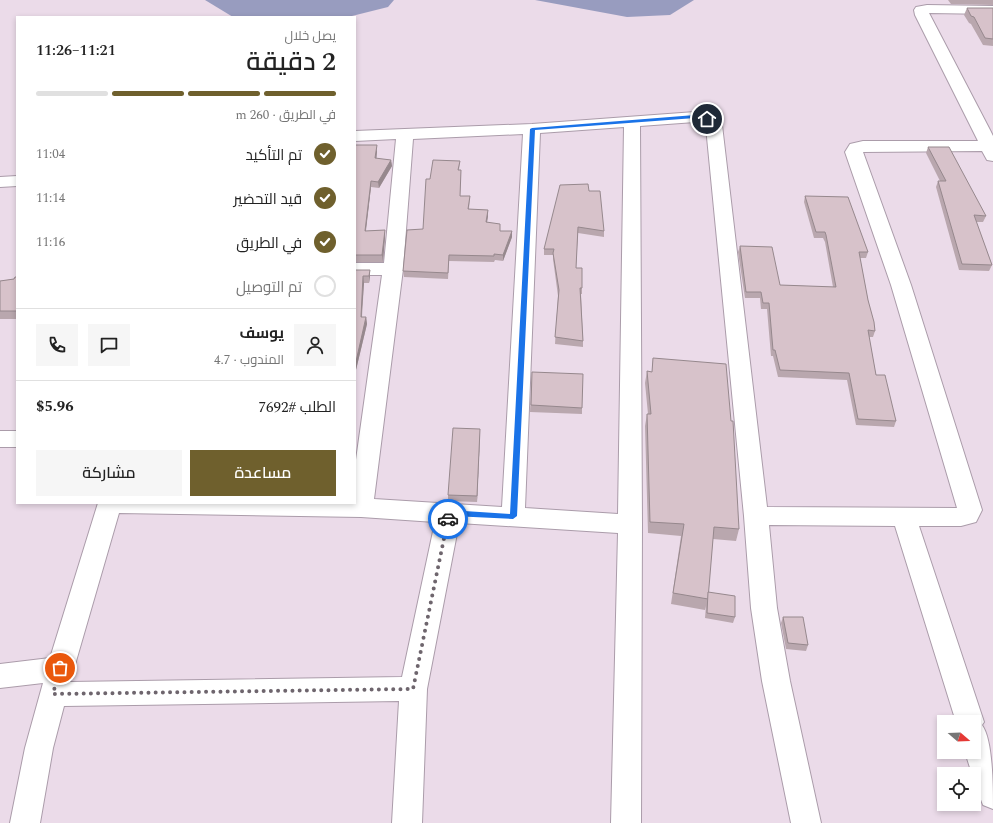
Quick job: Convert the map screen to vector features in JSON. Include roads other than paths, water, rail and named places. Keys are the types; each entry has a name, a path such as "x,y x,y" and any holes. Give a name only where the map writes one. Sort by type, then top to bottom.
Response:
{"street":[{"path":"989,140 922,15 921,10 993,10"},
{"path":"989,140 993,112"},
{"path":"356,136 532,129 695,116 707,119 714,126 756,516 765,615 776,681 806,823"},
{"path":"626,823 630,524 632,121"},
{"path":"513,516 532,129"},
{"path":"361,508 393,269 405,134"},
{"path":"756,516 961,517 968,514 970,510 910,312 854,152 856,148 863,146 989,140"},
{"path":"0,182 16,181"},
{"path":"356,269 393,269"},
{"path":"0,439 16,439"},
{"path":"24,823 39,748 60,668 110,504 257,505 361,508 630,524"},
{"path":"407,823 413,689 449,513"},
{"path":"904,516 968,715"},
{"path":"0,676 60,668"},
{"path":"53,694 413,689"},
{"path":"981,757 993,794"}],"water":[{"path":"205,0 394,0 388,7 352,16 231,16"},
{"path":"535,0 694,0 670,15 627,17"}]}
